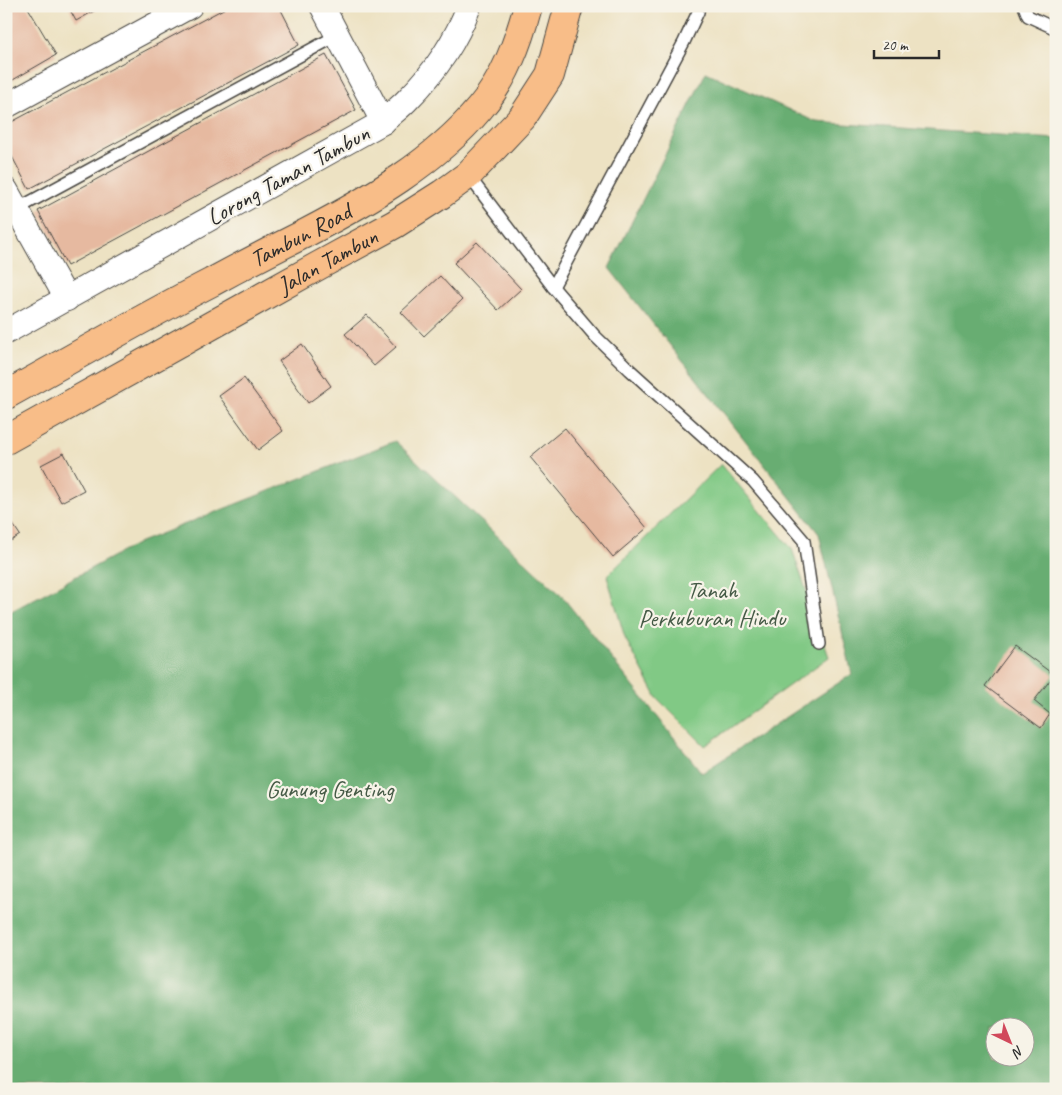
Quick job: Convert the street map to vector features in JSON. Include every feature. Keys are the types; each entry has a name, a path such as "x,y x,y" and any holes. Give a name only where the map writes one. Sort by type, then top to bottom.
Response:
{"main road":[{"name":"Jalan Tambun","path":"6,440 395,224 468,175 522,118 550,75 569,6"},
{"name":"Tambun Road","path":"6,395 335,217 382,190 426,159 458,132 481,108 502,79 528,7"}],"street":[{"path":"6,106 190,6"},
{"path":"322,6 383,122"},
{"name":"Lorong Taman Tambun","path":"6,332 383,122 408,100 444,56 469,6"},
{"path":"12,200 67,299"}],"lane":[{"path":"553,287 684,42 699,6"},
{"path":"1024,6 1028,16 1056,29"},
{"path":"12,200 338,35"},
{"path":"468,175 553,287 602,343 753,481 804,541 819,644"}],"green space":[{"name":"Gunung Genting","path":"706,72 816,122 1056,139 1056,1089 6,1089 6,614 140,542 395,441 561,595 702,773 852,674 819,534 609,268"},
{"name":"Tanah Perkuburan Hindu","path":"721,464 792,549 829,657 705,746 657,698 625,638 607,576"}],"building":[{"path":"6,6 27,6 56,55 6,84"},
{"path":"68,6 103,6 76,21"},
{"path":"229,6 279,6 299,45 29,189 6,145 6,125"},
{"path":"326,55 356,110 67,266 38,211"},
{"path":"477,242 521,289 498,310 454,263"},
{"path":"440,276 462,300 424,336 401,312"},
{"path":"367,315 396,347 374,366 345,334"},
{"path":"302,344 331,386 308,403 279,361"},
{"path":"244,378 283,431 258,450 219,396"},
{"path":"565,428 647,528 613,557 530,457"},
{"path":"64,453 84,490 61,502 41,465"},
{"path":"6,514 20,535 6,544"},
{"path":"1015,646 1054,675 1034,701 1050,714 1041,728 985,686"}]}
